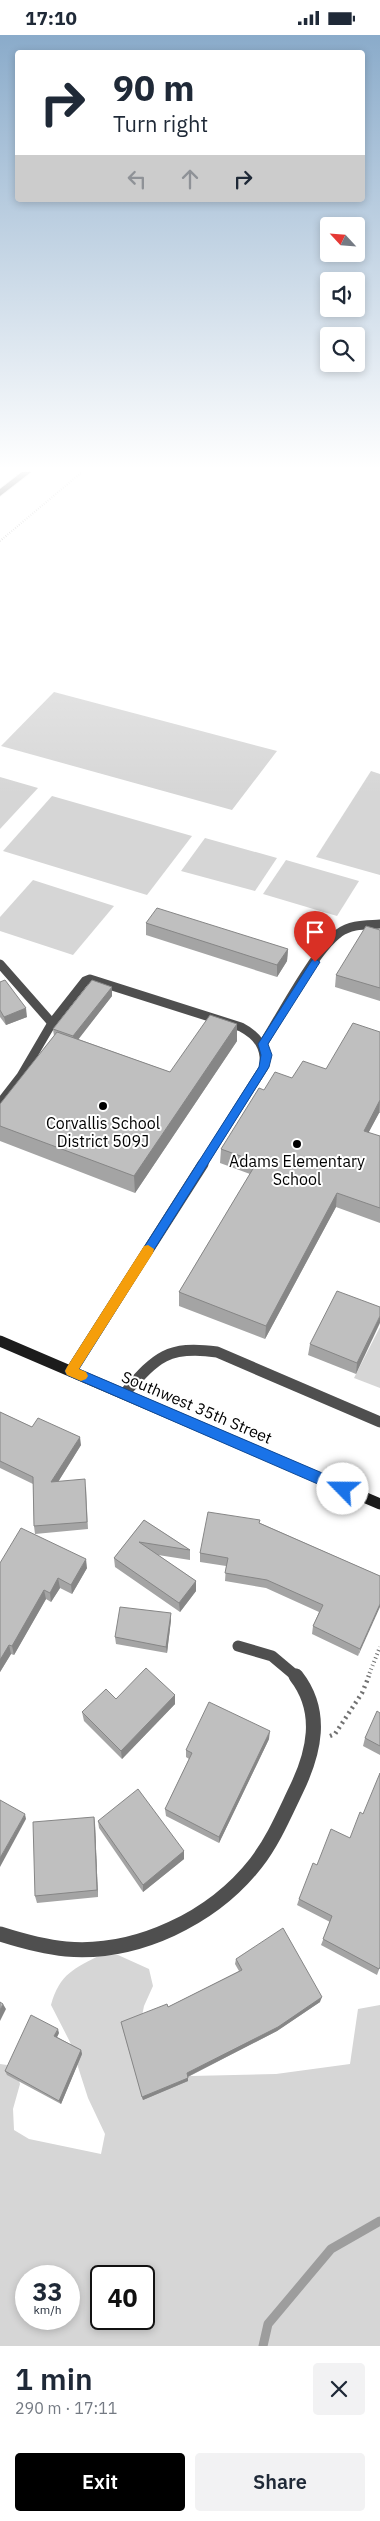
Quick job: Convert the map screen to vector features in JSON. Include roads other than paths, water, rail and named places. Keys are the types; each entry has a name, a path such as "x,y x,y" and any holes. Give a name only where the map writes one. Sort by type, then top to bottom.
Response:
{"street":[{"path":"263,1044 325,946 340,932 358,925 380,924"},
{"path":"0,964 52,1023"},
{"path":"0,1103 21,1076 52,1023 85,981 96,979 241,1027 254,1034 263,1044 266,1055 264,1067 71,1371"},
{"name":"Southwest 35th Street","path":"0,1341 380,1504"},
{"path":"124,1394 154,1360 173,1351 195,1348 217,1353 380,1422"},
{"path":"0,1934 14,1940 60,1949 108,1949 138,1942 167,1932 206,1909 230,1890 252,1868 277,1830 308,1761 313,1743 313,1714 305,1688 296,1673 276,1657 253,1648 238,1646"}],"waterway":[{"path":"263,2346 268,2324 331,2249 380,2221"}],"place":[{"name":"Corvallis School District 509J","path":"103,1106"},
{"name":"Adams Elementary School","path":"297,1144"}]}
